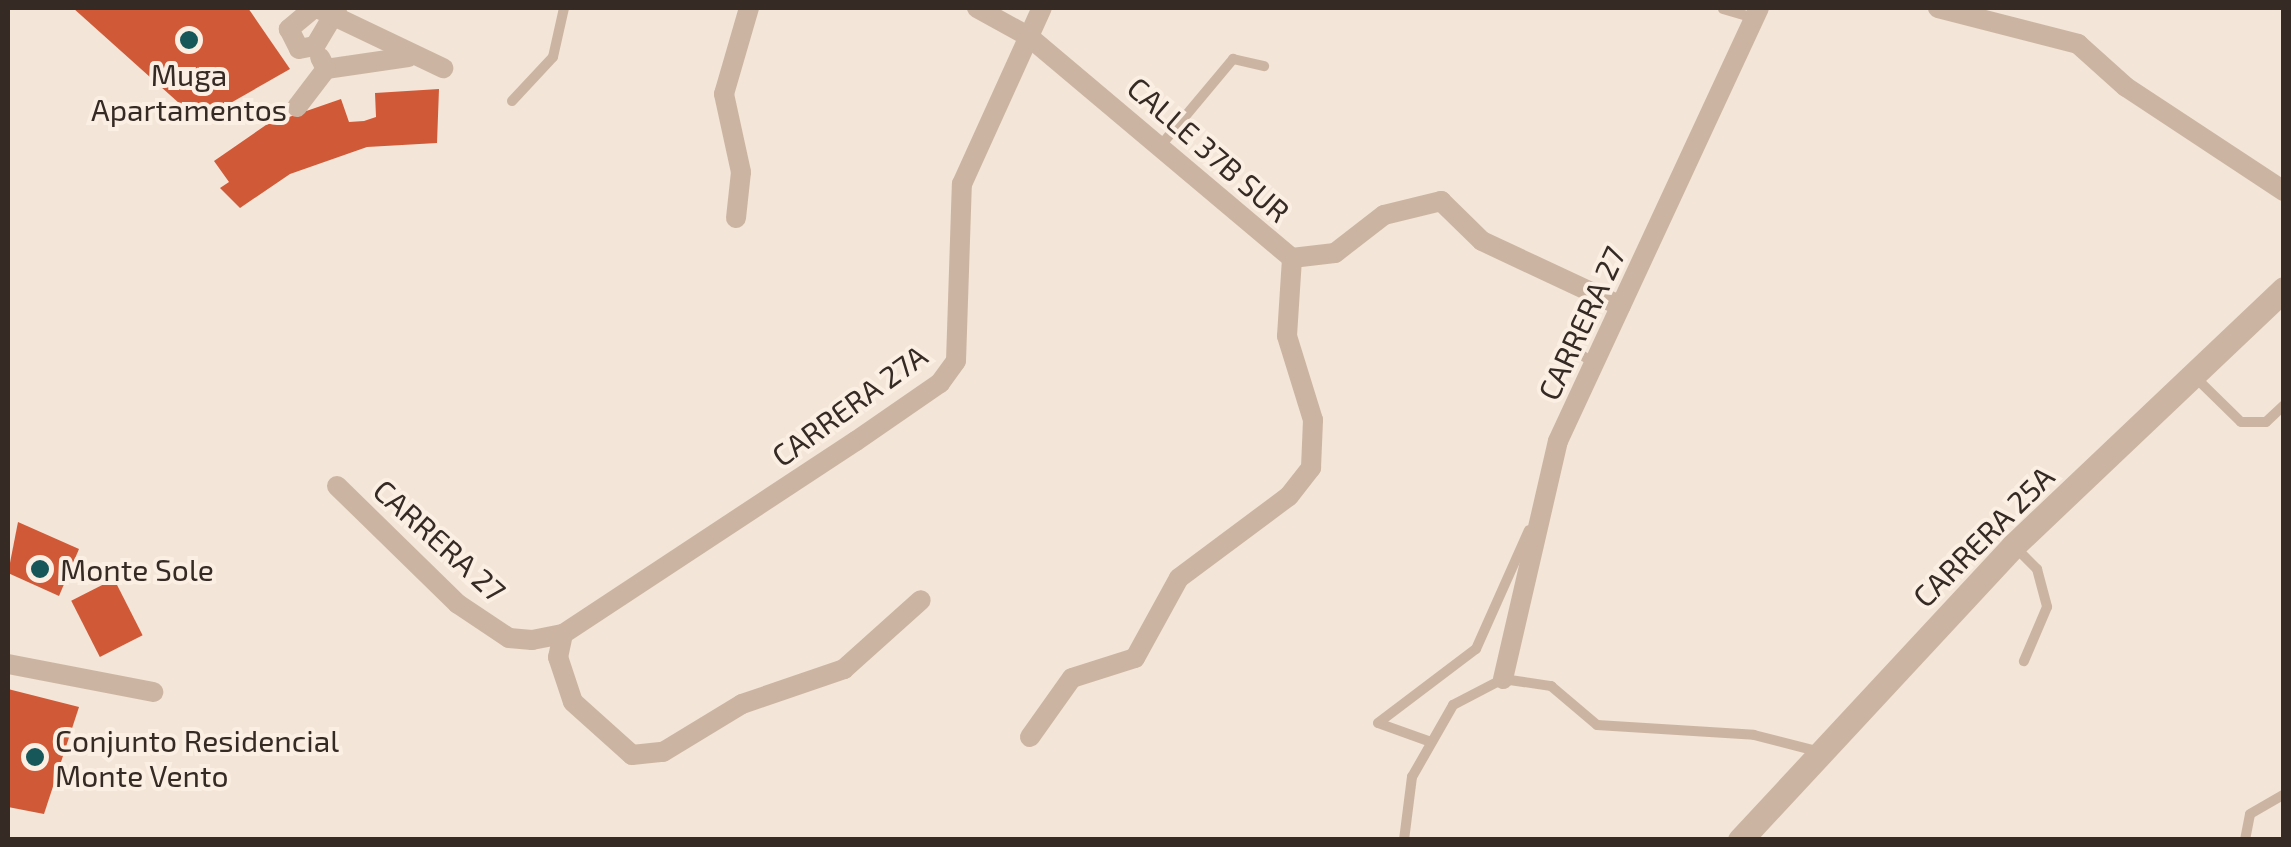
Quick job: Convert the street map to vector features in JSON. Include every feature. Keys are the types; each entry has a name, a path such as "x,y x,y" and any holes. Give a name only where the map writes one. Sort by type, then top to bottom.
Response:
{"street":[{"path":"736,218 741,172 724,94 749,8"},
{"name":"CALLE 37B SUR","path":"977,8 1028,36 1162,144 1292,258 1335,253 1384,214 1441,201 1482,240 1621,306"},
{"name":"CARRERA 27A","path":"563,634 952,370 961,329 954,253 962,184 1042,8"},
{"path":"1938,8 2078,44 2126,87 2284,190"},
{"path":"315,46 299,49 288,36 325,10"},
{"path":"325,10 315,46 326,69"},
{"path":"325,10 412,57 443,68"},
{"name":"CARRERA 27","path":"1503,679 1532,523 1558,442 1598,365 1621,306 1757,13"},
{"path":"297,108 326,69 412,57"},
{"path":"1030,737 1072,678 1135,658 1178,578 1289,496 1311,468 1313,420 1287,336 1292,258"},
{"name":"CARRERA 25A","path":"1740,840 2013,546 2284,289"},
{"name":"CARRERA 27","path":"337,486 484,624 509,638 563,634"},
{"path":"563,634 558,657 573,702 632,756 663,752 742,704 844,670 921,600"},
{"path":"8,664 154,692"}],"lane":[{"path":"512,101 552,57 564,8"},
{"path":"1723,9 1757,13"},
{"path":"1162,144 1232,59 1264,66"},
{"path":"1570,348 1598,365"},
{"path":"2194,376 2252,425 2284,405"},
{"path":"1432,742 1378,722 1476,649 1532,523"},
{"path":"2013,546 2037,568 2048,606 2024,661"},
{"path":"1404,840 1407,794 1432,742 1467,692 1503,679 1551,686 1597,725 1754,735 1821,752"},
{"path":"2245,840 2250,814 2284,794"}],"building":[{"name":"Muga Apartamentos","path":"73,8 248,8 290,69 199,121"},
{"path":"439,89 437,143 367,147 290,174 240,208 220,188 229,182 214,161 266,125 341,99 349,122 364,121 376,117 375,93"},
{"path":"18,522 79,549 59,596 8,573"},
{"path":"114,579 143,635 100,657 71,601"},
{"name":"Conjunto Residencial Monte Vento","path":"8,689 79,707 44,814 8,807"}],"place":[{"name":"Muga Apartamentos","path":"189,40"},
{"name":"Monte Sole","path":"40,569"},
{"name":"Conjunto Residencial Monte Vento","path":"35,757"}]}
